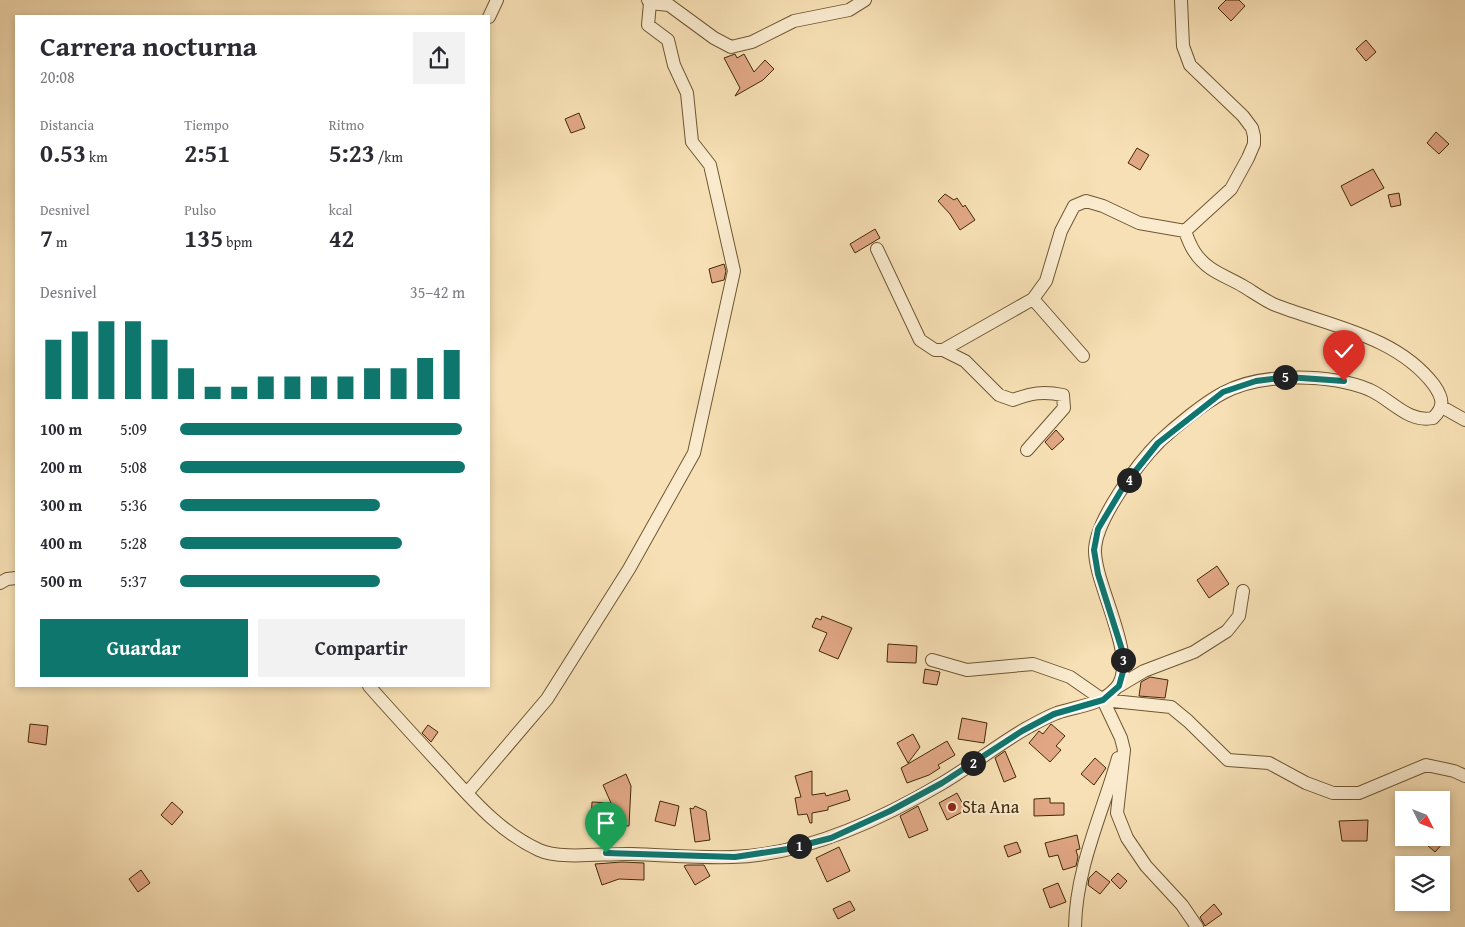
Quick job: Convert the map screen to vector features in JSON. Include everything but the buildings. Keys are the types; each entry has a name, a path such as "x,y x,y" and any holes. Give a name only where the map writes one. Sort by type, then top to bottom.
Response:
{"street":[{"path":"490,15 497,0"},
{"path":"467,793 547,699 630,569 694,453 734,271 710,165 692,142 687,93 674,65 668,40 648,25 649,1 669,5 714,38 731,47 752,42 794,22 848,10 865,0"},
{"path":"1181,0 1183,46 1190,65 1242,116 1252,128 1254,136 1254,144 1248,158 1231,189 1185,231"},
{"path":"877,249 920,340 935,350 943,350 1033,300 1046,281 1061,231 1074,206 1086,201 1103,206 1139,223 1185,231"},
{"path":"1119,686 1124,668 1123,653 1098,574 1094,550 1098,529 1125,484 1158,443 1223,392 1264,380 1287,377 1344,381 1372,392 1412,418 1423,420 1433,418 1442,407 1439,392 1427,377 1396,351 1365,336 1313,319 1270,302 1209,268 1192,251 1185,231"},
{"path":"1033,300 1083,356"},
{"path":"943,350 965,361 1000,395 1013,400 1046,392 1063,395 1064,408 1027,450"},
{"path":"1442,407 1465,420"},
{"path":"0,583 7,579 15,578"},
{"path":"1103,700 1119,686 1144,671 1194,652 1226,631 1239,616 1243,591"},
{"path":"932,660 967,670 1033,664 1070,677 1103,700 1122,738 1124,750 1118,813 1127,838 1146,866 1182,905 1197,927"},
{"path":"370,687 489,816 523,841 543,852 566,855 606,853 744,856 788,849 831,838 890,811 942,783 1022,731 1054,714 1103,700 1171,707 1228,760 1269,763 1306,783 1333,793 1359,793 1426,765 1454,771 1465,776"},
{"path":"1075,927 1075,907 1080,876 1119,755 1124,750"}],"place":[{"name":"Sta Ana","path":"952,807"}],"route":[{"path":"606,853 735,857 788,849 831,838 890,811 942,783 1022,731 1054,714 1103,700 1119,686 1124,668 1123,653 1098,574 1094,550 1098,529 1125,484 1158,443 1223,392 1256,381 1287,377 1344,381"}]}
